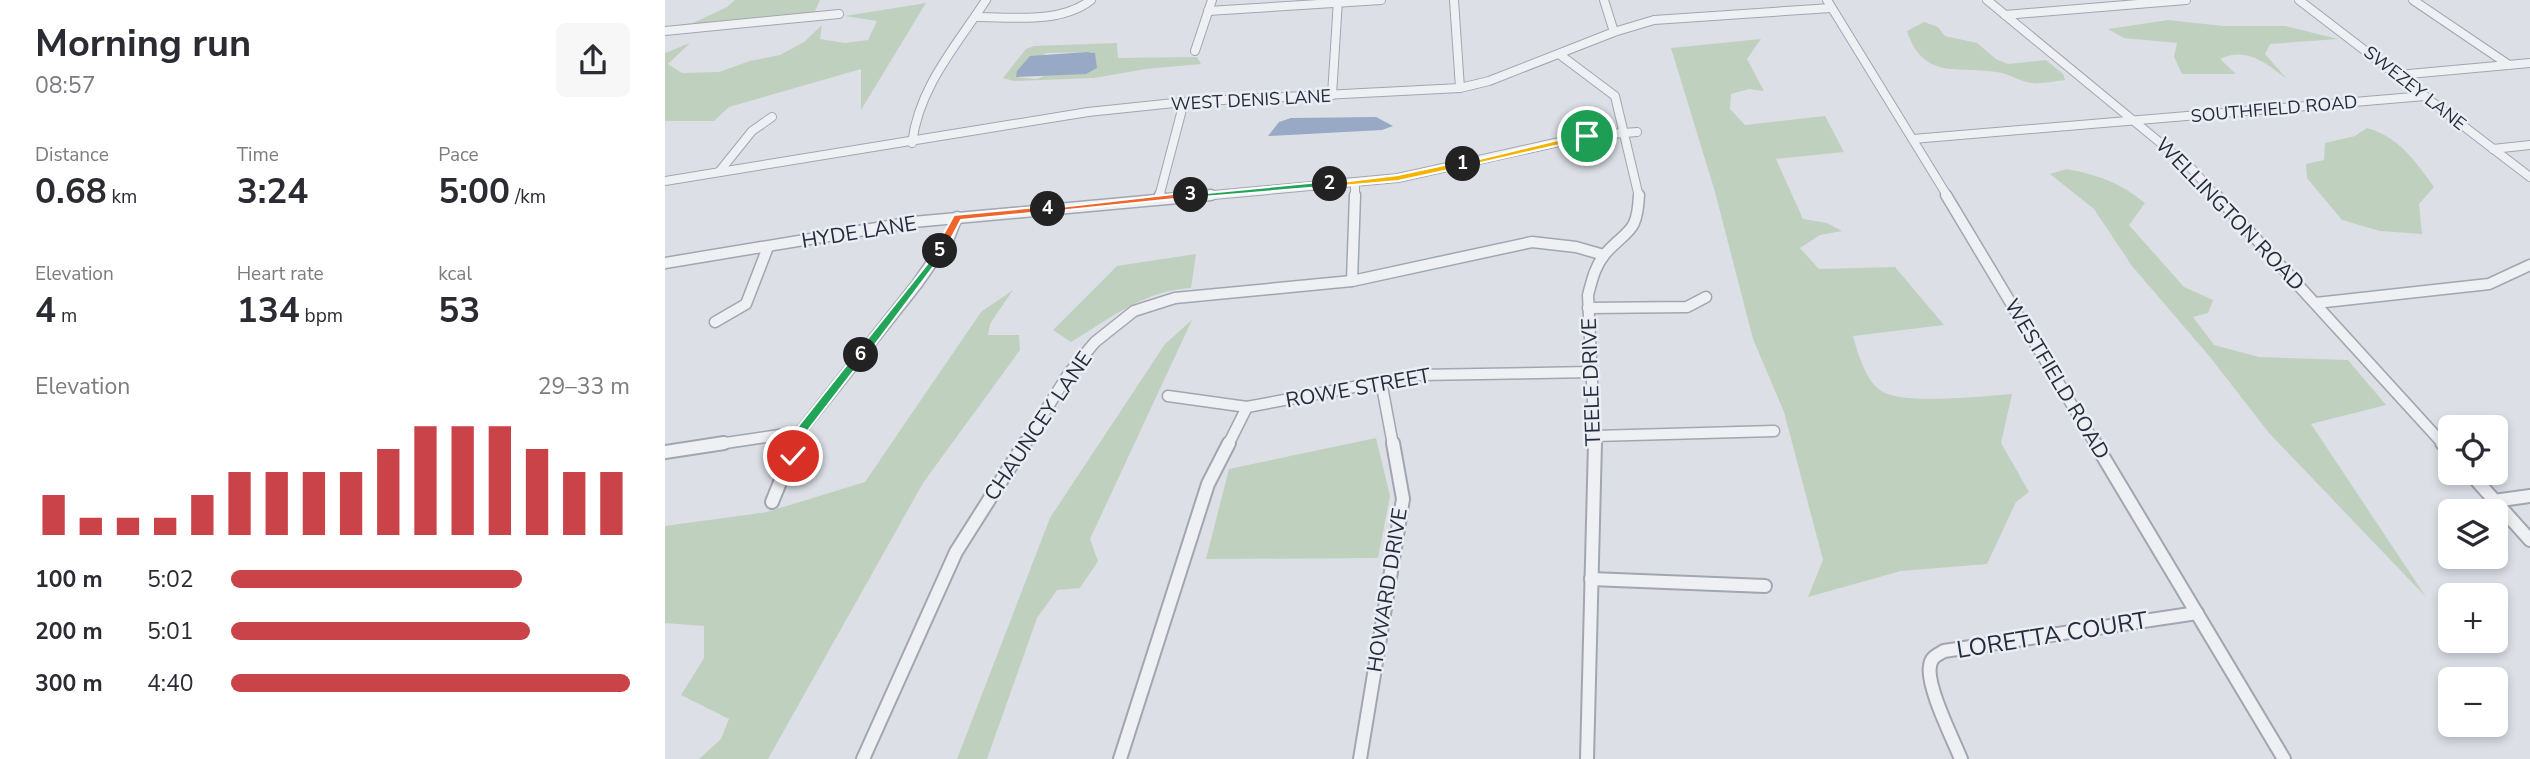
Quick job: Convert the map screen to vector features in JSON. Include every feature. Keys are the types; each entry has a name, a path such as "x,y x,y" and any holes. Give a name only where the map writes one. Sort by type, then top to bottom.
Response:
{"street":[{"path":"912,143 912,129 920,101 986,0"},
{"path":"976,17 1067,13 1083,9 1091,0"},
{"path":"1195,51 1212,0"},
{"path":"1208,10 1381,0"},
{"path":"1454,0 1460,88"},
{"path":"1604,0 1614,32"},
{"name":"WELLINGTON ROAD","path":"1987,0 2191,168 2438,439"},
{"path":"2005,15 2186,0"},
{"name":"SWEZEY LANE","path":"2299,0 2530,177"},
{"path":"2413,0 2509,65"},
{"path":"1332,95 1338,1"},
{"name":"WEST DENIS LANE","path":"665,181 912,143 1010,124 1184,102 1460,88 1489,80 1614,32 1665,19 1829,4"},
{"name":"WESTFIELD ROAD","path":"1829,4 1913,139 2284,759"},
{"path":"665,31 839,15"},
{"name":"TEELE DRIVE","path":"1559,54 1615,96 1631,132 1639,193 1638,219 1633,229 1604,255 1590,284 1588,308 1595,436 1587,759"},
{"path":"2398,75 2530,63"},
{"name":"SOUTHFIELD ROAD","path":"1913,139 2425,96"},
{"path":"1159,198 1184,102"},
{"path":"719,172 752,131 772,117"},
{"name":"HYDE LANE","path":"665,263 957,217 1398,178 1574,138 1631,132"},
{"path":"2493,149 2530,145"},
{"path":"1352,281 1355,182"},
{"path":"772,502 800,432 917,284 949,239 957,217"},
{"name":"CHAUNCEY LANE","path":"863,759 956,552 1069,373 1095,342 1134,311 1175,298 1352,281 1532,242 1563,245 1604,255"},
{"path":"715,322 746,304 768,247"},
{"path":"2316,303 2489,284 2530,265"},
{"path":"1588,308 1687,307 1706,297"},
{"name":"ROWE STREET","path":"1168,396 1247,407 1418,375 1592,372"},
{"name":"HOWARD DRIVE","path":"1360,759 1403,499 1381,380"},
{"path":"1120,759 1209,484 1247,407"},
{"path":"1595,436 1774,431"},
{"path":"665,452 800,432"},
{"path":"2480,485 2492,499"},
{"path":"2508,499 2530,496"},
{"path":"2508,516 2530,540"},
{"path":"1591,579 1765,586"},
{"name":"LORETTA COURT","path":"1961,759 1934,689 1929,667 1934,656 1944,651 2197,613"}],"green space":[{"path":"735,0 820,0 814,13 665,27 693,23 727,7"},
{"path":"926,3 861,110 861,69 729,107 714,121 665,121 665,53 690,43 668,64 682,73 719,72 750,61 780,55 804,42 822,25 820,39 845,43 868,40 877,21 845,16"},
{"path":"2168,20 2223,26 2285,26 2338,39 2270,44 2265,54 2287,79 2255,58 2238,54 2220,59 2236,74 2182,74 2174,57 2177,43 2124,38 2108,29"},
{"path":"1924,22 1938,27 1945,36 1977,43 1996,59 2008,64 2046,60 2063,74 2065,80 2032,83 2001,73 1943,68 1932,64 1914,47 1907,31"},
{"path":"1761,39 1747,59 1764,91 1749,89 1731,94 1730,109 1745,125 1825,116 1844,152 1776,159 1803,219 1827,223 1842,231 1820,235 1800,248 1819,269 1895,267 1944,325 1853,336 1863,367 1872,382 1883,392 1909,398 1946,399 2012,394 2001,443 2029,492 2016,502 1987,564 1901,571 1808,597 1823,560 1784,412 1753,339 1715,192 1671,48"},
{"path":"1117,43 1118,58 1197,57 1201,64 1146,69 1094,78 1014,81 1003,78 1026,49 1034,46","holes":["1094,52 1037,79 1016,77 1046,53"]},
{"path":"2367,128 2397,144 2413,159 2434,187 2419,204 2422,234 2380,231 2342,220 2307,178 2306,164 2324,160 2325,143 2355,136"},
{"path":"2067,169 2109,181 2145,203 2129,225 2184,287 2213,300 2208,313 2193,317 2214,345 2259,357 2348,360 2386,405 2311,424 2426,597 2269,433 2210,357 2132,266 2094,209 2050,174"},
{"path":"1196,254 1191,288 1158,294 1143,300 1071,342 1053,330 1117,266"},
{"path":"1013,290 990,324 988,335 1019,335 1020,350 923,483 768,759 699,759 721,739 729,719 681,695 704,658 704,626 665,623 665,526 767,512 865,482 981,312"},
{"path":"1192,320 1090,539 1098,561 1080,588 1057,590 1037,618 987,759 957,759 1050,518 1165,344"},
{"path":"1376,438 1390,496 1378,558 1206,559 1229,469"}],"water":[{"path":"1095,53 1097,68 1086,74 1016,77 1017,71 1030,56"},
{"path":"1376,117 1393,126 1382,130 1268,136 1279,122 1291,118"}],"route":[{"path":"793,456 800,432 917,284 949,239 957,217 1398,178 1587,136"}]}
